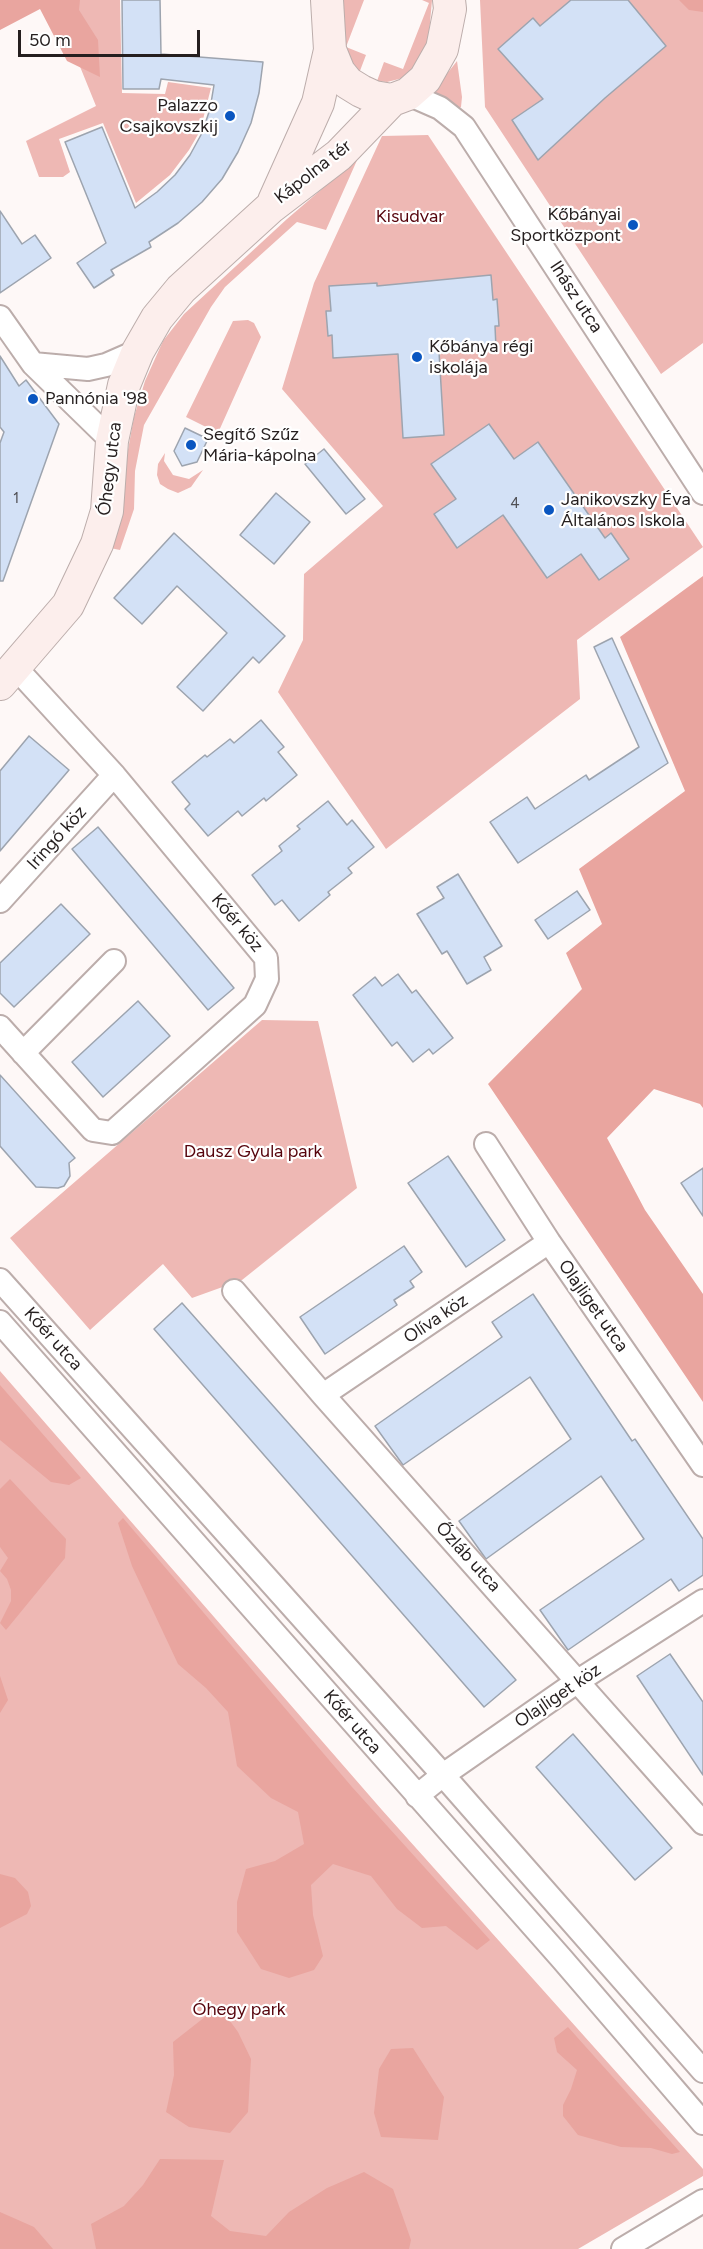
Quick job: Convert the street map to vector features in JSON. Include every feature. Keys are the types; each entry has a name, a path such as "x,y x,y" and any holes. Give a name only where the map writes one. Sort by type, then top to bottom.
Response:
{"street":[{"name":"Kápolna tér","path":"271,207 318,103 330,50 327,0"},
{"name":"Kápolna tér","path":"271,207 339,155 400,97 425,79 442,49 450,9 449,0"},
{"name":"Kápolna tér","path":"330,50 339,72 348,83 374,97 400,97"},
{"name":"Ihász utca","path":"400,97 440,108 464,127 703,493"},
{"name":"Óhegy utca","path":"8,676 68,605 97,544 107,512 112,441 124,385 138,351 157,318 181,289 271,207"},
{"path":"0,317 33,364 112,441"},
{"path":"33,364 88,369 106,365 138,351"},
{"name":"Kőér köz","path":"0,1027 93,1130 112,1133 255,1005 267,979 266,958 114,775 8,676"},
{"name":"Iringó köz","path":"0,901 114,775"},
{"path":"23,1053 114,961"},
{"name":"Olajliget utca","path":"486,1144 549,1242 703,1465"},
{"name":"Olíva köz","path":"323,1395 549,1242"},
{"name":"Kőér utca","path":"0,1280 443,1775 703,2071"},
{"name":"Őzláb utca","path":"234,1291 323,1395 703,1823"},
{"name":"Kőér utca","path":"0,1322 703,2123"},
{"name":"Olajliget köz","path":"417,1796 443,1775 578,1681 703,1601"},
{"path":"623,2249 703,2201"}],"green space":[{"path":"53,0 120,0 122,93 165,94 168,82 211,88 200,131 189,150 170,175 136,203 103,123 59,139 70,172 63,177 39,177 26,141 96,106"},
{"path":"344,0 364,0 346,47 366,55 358,76 343,44"},
{"path":"422,0 432,0 428,46 407,77 387,82 377,81 384,62 403,69 429,3"},
{"name":"Kőbányai Sportközpont","path":"480,0 703,0 703,343 661,374 485,107"},
{"path":"457,61 462,97 461,107 458,109 425,93 438,85"},
{"name":"Kisudvar","path":"428,135 703,547 577,640 580,699 386,849 278,692 303,640 304,574 383,506 282,389 314,283 382,136"},
{"path":"358,158 326,230 297,222 225,287 211,307 144,425 135,471 134,509 120,550 110,548 134,417 145,381 163,341 184,314 287,219"},
{"path":"248,320 254,323 261,337 218,433 186,417 233,321"},
{"path":"165,453 164,461 173,475 189,479 203,470 191,487 178,493 160,484 157,475 158,464"},
{"name":"Dausz Gyula park","path":"262,1020 318,1021 357,1188 242,1280 192,1298 163,1264 90,1330 10,1238"},
{"name":"Óhegy park","path":"0,1371 382,1810 703,2169 703,2176 578,2249 0,2249"}],"shaded area":[{"path":"0,0 80,0 79,10 98,40 100,77 67,61 40,9 0,30"},
{"path":"679,0 703,0 703,12 689,10"},
{"path":"703,576 703,1108 700,1104 654,1089 607,1138 645,1210 703,1294 703,1402 488,1084 582,989 566,953 602,924 579,869 685,791 620,637"},
{"path":"0,1385 81,1478 69,1485 51,1482 0,1440"},
{"path":"10,1479 66,1539 65,1558 6,1630 0,1623 11,1601 11,1590 7,1579 0,1571 8,1558 0,1547 0,1489"},
{"path":"123,1518 352,1787 490,1940 477,1950 446,1926 422,1928 397,1909 371,1876 333,1864 311,1885 313,1915 323,1956 314,1970 289,1978 261,1969 237,1932 237,1902 246,1869 275,1861 304,1844 298,1812 271,1798 237,1766 228,1712 206,1688 178,1664 132,1566 118,1523"},
{"path":"0,1676 8,1700 0,1713"},
{"path":"0,1874 15,1878 28,1892 31,1906 27,1914 0,1928"},
{"path":"219,2006 238,2032 251,2059 248,2112 230,2133 189,2127 166,2112 174,2075 173,2042"},
{"path":"568,2027 680,2152 672,2154 651,2148 621,2147 578,2135 563,2116 563,2105 577,2070 557,2052 554,2038"},
{"path":"413,2048 444,2097 438,2140 381,2137 374,2113 379,2069 391,2049"},
{"path":"160,2159 224,2160 211,2216 230,2231 266,2236 289,2212 327,2188 364,2172 393,2189 411,2240 409,2249 96,2249 91,2224 124,2206 143,2185"},
{"path":"0,2212 34,2227 53,2249 0,2249"}],"building":[{"name":"Palazzo Csajkovszkij","path":"122,0 160,0 161,54 263,62 259,93 251,123 222,179 202,202 178,223 149,242 151,247 111,270 114,275 94,288 77,263 106,243 65,142 102,127 135,208 175,175 190,155 202,133 210,109 214,85 161,79 159,89 123,89"},
{"path":"571,0 628,0 666,46 538,160 512,120 543,99 498,49 533,18 540,26"},
{"path":"0,211 22,244 35,235 51,258 0,293"},
{"name":"Kőbánya régi iskolája","path":"491,275 493,300 497,299 499,326 495,326 496,348 439,352 444,435 403,438 398,354 333,358 332,335 328,336 326,311 331,311 329,286 377,283 377,286"},
{"path":"0,356 19,386 26,380 59,424 3,581 0,581 0,443 4,432 0,427"},
{"path":"489,424 514,459 538,442 605,538 611,533 629,559 599,580 581,554 547,578 503,515 457,548 434,514 456,499 431,464"},
{"name":"Segítő Szűz Mária-kápolna","path":"185,428 208,439 197,462 182,466 174,451"},
{"path":"324,449 365,499 346,514 305,464"},
{"path":"276,493 310,522 274,564 240,535"},
{"path":"174,533 285,636 259,663 253,657 203,711 177,687 227,633 177,586 142,624 114,598"},
{"path":"612,638 668,763 518,863 490,822 527,797 535,809 586,775 589,780 639,747 594,647"},
{"path":"261,720 284,747 278,752 297,775 266,801 264,798 242,816 238,811 208,836 185,809 190,804 172,782 205,755 207,757 230,739 234,743"},
{"path":"29,736 69,770 0,851 0,771"},
{"path":"328,801 347,825 352,820 374,847 348,868 352,873 328,892 330,895 299,921 282,900 275,905 252,875 282,851 279,846 300,829 297,826"},
{"path":"98,827 234,988 208,1010 72,849"},
{"path":"458,874 502,946 484,957 491,970 467,984 447,951 442,954 417,914 444,898 437,887"},
{"path":"577,891 590,910 548,939 535,920"},
{"path":"61,904 90,934 14,1007 0,993 0,963"},
{"path":"398,974 412,993 416,990 453,1038 433,1054 429,1049 413,1062 397,1042 392,1046 353,995 375,977 382,986"},
{"path":"138,1001 170,1036 103,1097 72,1062"},
{"path":"0,1075 75,1158 69,1163 70,1176 64,1186 36,1187 0,1146"},
{"path":"448,1156 505,1240 466,1267 408,1183"},
{"path":"703,1168 703,1216 681,1183"},
{"path":"404,1246 422,1272 410,1281 414,1287 394,1300 397,1305 325,1354 300,1317"},
{"path":"533,1294 632,1441 635,1439 703,1539 703,1575 679,1591 671,1579 568,1650 540,1610 644,1539 601,1476 486,1559 459,1521 571,1439 530,1377 403,1465 375,1426 502,1337 492,1322"},
{"path":"182,1303 516,1680 484,1707 154,1329"},
{"path":"670,1654 703,1702 703,1775 637,1676"},
{"path":"573,1734 672,1848 635,1880 536,1767"}],"place":[{"name":"Palazzo Csajkovszkij","path":"230,116"},
{"name":"Kőbányai Sportközpont","path":"633,225"},
{"name":"Kőbánya régi iskolája","path":"417,357"},
{"name":"Pannónia '98","path":"33,399"},
{"name":"Segítő Szűz Mária-kápolna","path":"191,445"},
{"name":"Janikovszky Éva Általános Iskola","path":"549,510"}]}
